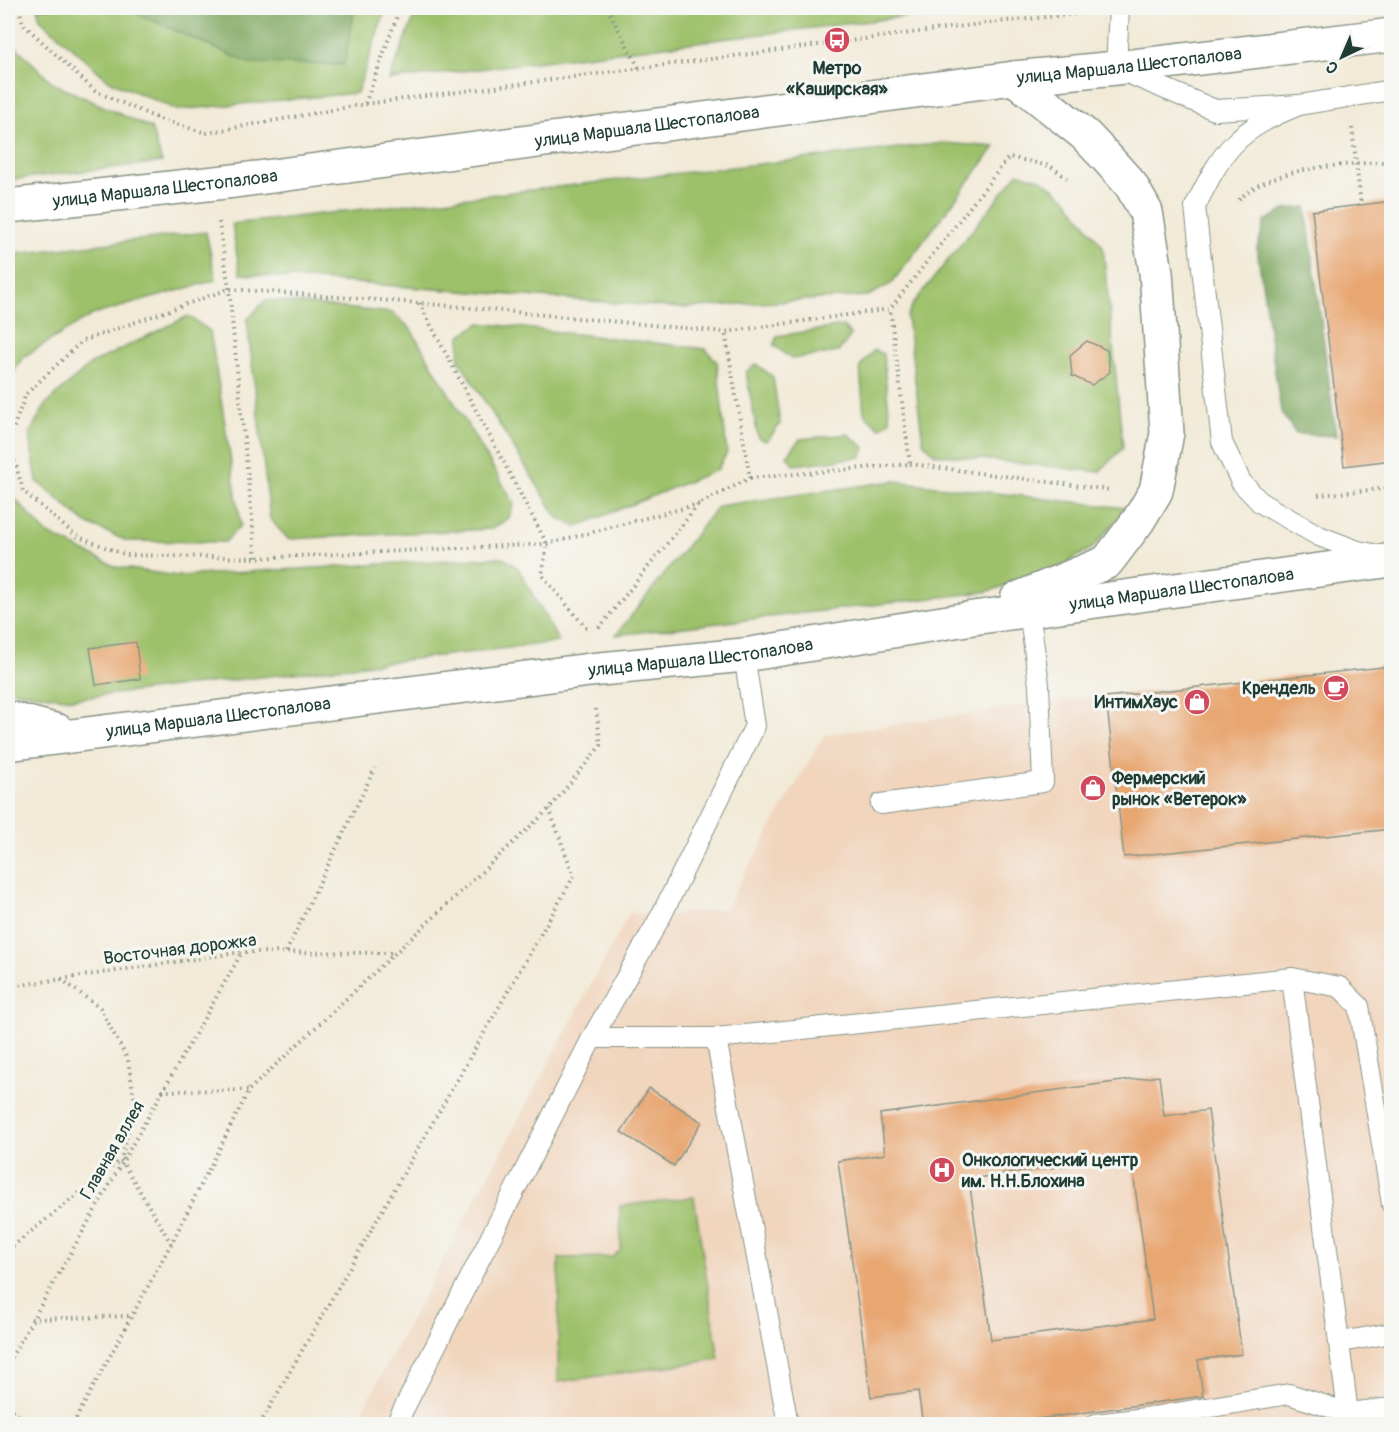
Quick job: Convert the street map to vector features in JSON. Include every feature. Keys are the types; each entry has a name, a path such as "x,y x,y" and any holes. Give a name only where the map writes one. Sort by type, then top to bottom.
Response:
{"main road":[{"name":"улица Маршала Шестопалова","path":"8,206 214,183 1014,78 1392,35"},
{"path":"973,618 1107,561 1138,521 1156,491 1167,433 1156,272 1146,212 1131,185 1099,150 1014,78"},
{"name":"улица Маршала Шестопалова","path":"8,744 590,670 744,655 973,618 1392,558"},
{"path":"8,718 74,736"}],"lane":[{"path":"1119,8 1116,68 1215,110 1299,105 1392,90"},
{"path":"1299,105 1261,121 1231,145 1212,171 1195,207 1222,442 1242,482 1261,502 1319,536 1358,551 1392,558"},
{"path":"881,804 1043,782 1039,685 1029,610"},
{"path":"396,1425 592,1038 661,916 755,726 744,655"},
{"path":"592,1038 716,1038 1292,978 1340,987 1359,1006 1392,1204"},
{"path":"1292,978 1341,1342 1348,1413"},
{"path":"716,1038 788,1425"},
{"path":"1341,1342 1392,1332"},
{"path":"1096,1425 1154,1421 1289,1394 1348,1413 1392,1408"}],"path":[{"path":"19,8 23,24 95,91 159,119 206,133 365,104 1092,13"},
{"path":"365,104 400,8"},
{"path":"607,8 640,70"},
{"path":"1069,8 1070,14"},
{"path":"1351,119 1360,205"},
{"path":"206,133 229,289 256,558"},
{"path":"1069,179 1050,166 1009,156 891,309 725,332 419,303 229,289 82,341 26,394 9,440 23,491 76,536 126,555 256,558 547,544 699,504 750,478 910,464 1114,490"},
{"path":"1234,206 1256,186 1280,174 1392,160"},
{"path":"419,303 547,544 542,575 593,636 699,504"},
{"path":"891,309 910,464"},
{"path":"725,332 750,478"},
{"path":"1308,495 1337,495 1392,488"},
{"path":"73,1425 171,1244 249,1090 549,809 601,745 590,670"},
{"path":"286,952 375,768"},
{"path":"260,1425 574,876 549,809"},
{"name":"Восточная дорожка","path":"8,987 242,952 393,953"},
{"name":"Главная аллея","path":"8,1363 121,1160 242,952"},
{"path":"8,1250 121,1160 135,1103 128,1060 100,1008 60,978"},
{"path":"162,1091 249,1090"},
{"path":"121,1160 171,1244"},
{"path":"31,1320 132,1316"},
{"path":"8,1406 28,1425"}],"shaded area":[{"name":"Онкологический центр им. Н.Н.Блохина","path":"1391,664 1391,1424 355,1424 630,912 661,916 725,909 824,735 1041,703"}],"green space":[{"path":"37,8 386,8 357,93 177,110 108,80 40,19"},
{"path":"124,8 355,8 344,65 249,63"},
{"path":"418,8 975,8 389,80"},
{"path":"8,39 54,84 151,128 162,162 8,180"},
{"path":"943,143 995,147 891,284 868,296 681,308 240,274 232,224"},
{"path":"1018,173 1043,180 1066,198 1103,247 1123,448 1099,472 935,454 923,442 907,317 913,304"},
{"path":"1306,207 1336,436 1296,434 1281,412 1257,248 1265,221 1287,209"},
{"path":"206,232 216,280 92,315 23,357 8,381 8,255"},
{"path":"266,300 393,313 410,328 514,503 509,518 491,529 288,539 270,519 247,320"},
{"path":"188,316 210,331 241,525 225,542 127,541 86,523 37,481 29,434 46,404 91,364"},
{"path":"480,323 706,349 717,362 727,453 717,470 576,527 557,517 459,360 460,336"},
{"path":"843,326 851,335 838,352 791,359 774,345 777,336"},
{"path":"874,350 883,354 890,421 880,428 864,414 860,367"},
{"path":"756,364 773,377 780,424 767,441 758,438 746,372"},
{"path":"848,434 865,448 861,457 794,465 787,456 800,439"},
{"path":"894,481 1126,508 1094,547 1045,575 985,592 616,635 718,506"},
{"path":"8,491 46,533 116,567 177,576 502,557 518,568 559,642 72,699 8,690"},
{"path":"694,1197 719,1359 558,1382 559,1258 612,1257 621,1250 620,1206"}],"building":[{"path":"1392,201 1392,460 1344,466 1312,211"},
{"path":"1087,341 1107,350 1110,372 1092,385 1072,376 1070,355"},
{"path":"136,642 140,679 96,685 90,648"},
{"path":"1392,666 1392,829 1124,857 1106,697"},
{"path":"1159,1076 1164,1116 1208,1110 1242,1354 1198,1360 1203,1396 994,1425 923,1425 918,1391 871,1397 838,1161 885,1154 880,1114","holes":["1131,1157 1153,1319 991,1340 969,1179"]},
{"path":"649,1088 702,1122 674,1166 621,1132"}],"place":[{"name":"Метро «Каширская»","path":"837,40"},
{"name":"Крендель","path":"1336,688"},
{"name":"ИнтимХаус","path":"1197,702"},
{"name":"Фермерский рынок «Ветерок»","path":"1093,788"},
{"name":"Онкологический центр им. Н.Н.Блохина","path":"942,1170"}]}
